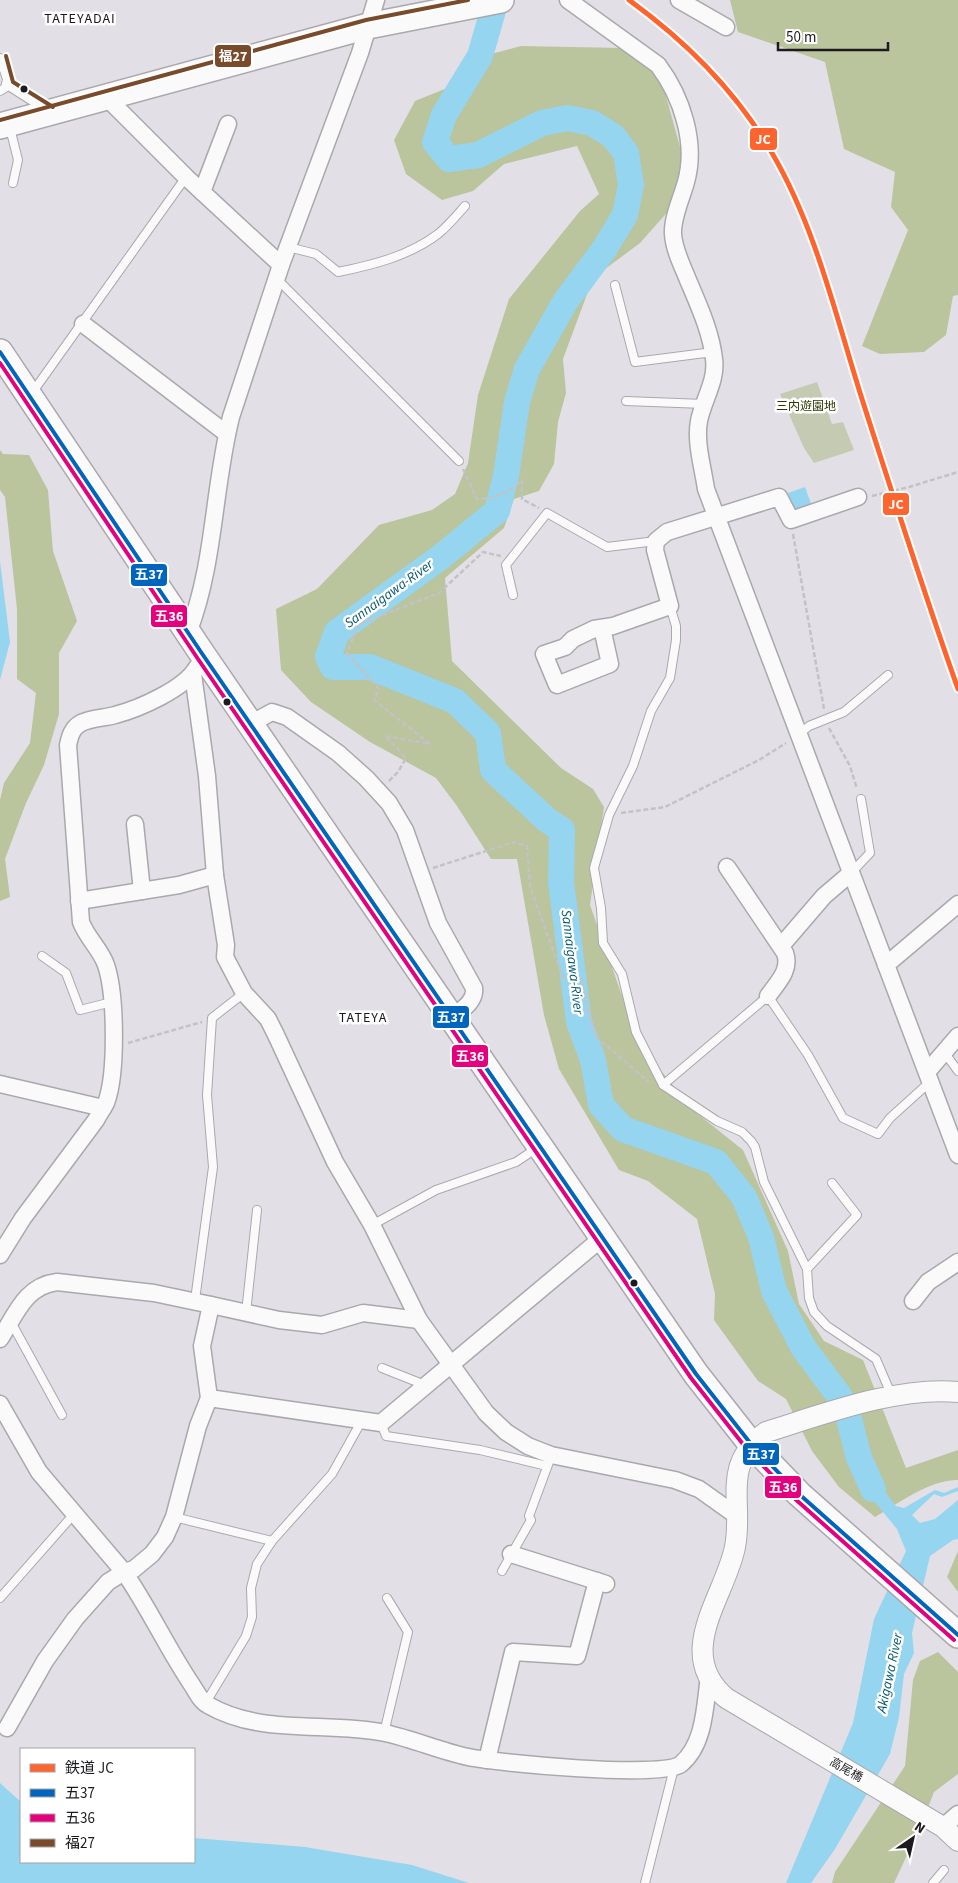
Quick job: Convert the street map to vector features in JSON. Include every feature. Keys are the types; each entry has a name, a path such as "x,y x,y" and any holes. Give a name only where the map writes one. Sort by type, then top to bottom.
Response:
{"main road":[{"path":"4,125 368,26 493,2"},
{"path":"0,352 188,632 198,665 250,724 696,1374 751,1444 822,1515 958,1635"}],"street":[{"path":"188,632 204,585 227,434 279,272 360,53 376,0"},
{"path":"568,0 646,54 658,65 672,87 688,132 690,158 673,231 675,245 701,311 713,352 715,374 699,423 706,489 958,1155"},
{"path":"679,0 726,27"},
{"path":"106,97 279,272"},
{"path":"202,192 228,124"},
{"path":"83,324 227,434"},
{"path":"602,628 670,606 655,550 656,541 667,532 700,520 716,517 779,497 791,520 858,497"},
{"path":"198,665 214,875 226,945 225,957 244,993 272,1027 335,1162 372,1225 418,1320 486,1414 506,1432 549,1461 675,1480 699,1489 737,1516"},
{"path":"0,1255 23,1218 103,1108 109,1090 113,1047 112,1002 106,964 86,934 81,922 68,745 69,737 73,730 82,723 133,711 163,695 198,665"},
{"path":"250,724 272,712 287,717 338,753 379,791 397,815 405,830 438,922 474,988 475,995 452,1018"},
{"path":"135,824 142,891"},
{"path":"727,867 780,946 788,962 786,969 768,996"},
{"path":"780,946 824,896 851,873"},
{"path":"79,901 178,886 214,875"},
{"path":"886,964 958,904"},
{"path":"929,1076 944,1051 958,1036"},
{"path":"0,1084 103,1108"},
{"path":"209,1398 361,1422 381,1423 602,1238"},
{"path":"913,1301 928,1282 958,1262"},
{"path":"0,1339 26,1298 37,1287 57,1282 154,1293 280,1320 322,1324 363,1313 418,1320"},
{"path":"6,1728 45,1661 75,1619 108,1582 124,1572 134,1569 152,1554 174,1517 198,1426 209,1398 202,1346 203,1303"},
{"path":"1,1410 39,1472 124,1572 170,1652 205,1704 232,1717 256,1723 384,1732 468,1757 487,1760 577,1769 662,1771 681,1764 694,1750 704,1720 709,1676 704,1654 704,1630 733,1556 737,1516 737,1473 751,1444 766,1432 886,1398 922,1391 958,1392"},
{"path":"487,1760 514,1652 577,1656 602,1583 512,1554"},
{"name":"高尾橋","path":"709,1676 717,1690 726,1698 787,1735 905,1804 951,1820 958,1841"}],"lane":[{"path":"0,58 7,79 7,85 0,91"},
{"path":"7,85 50,112"},
{"path":"4,125 18,160 13,183"},
{"path":"29,397 83,324 186,177"},
{"path":"288,247 316,254 338,272 361,267 386,261 416,248 439,233 465,206"},
{"path":"279,272 459,461"},
{"path":"615,285 635,362 713,352"},
{"path":"626,402 704,404"},
{"path":"513,595 506,565 547,513 607,547 656,541"},
{"path":"670,606 676,626 676,640 670,678 651,711 633,766 609,815 594,868 602,908 603,943 622,974 636,1032 663,1085 717,1121 742,1132 751,1141 755,1147 764,1182 806,1269 809,1298 818,1318 876,1359 886,1398"},
{"path":"798,735 809,726 844,712 888,675"},
{"path":"851,873 870,853 861,799"},
{"path":"42,956 66,973 80,1010 112,1002"},
{"path":"203,1303 213,1167 207,1095 212,1018 244,993"},
{"path":"663,1085 730,1026 768,996 808,1055 843,1118 852,1123 878,1134 890,1118 929,1076"},
{"path":"944,1051 958,1071"},
{"path":"372,1225 436,1190 516,1162 539,1146"},
{"path":"806,1269 857,1215 832,1183"},
{"path":"246,1313 257,1210"},
{"path":"11,1322 62,1415"},
{"path":"382,1368 425,1385"},
{"path":"205,1704 246,1636 252,1617 251,1588 257,1564 272,1541 332,1474 361,1422"},
{"path":"381,1423 386,1436 549,1461 529,1516 531,1520 502,1571"},
{"path":"0,1598 74,1514"},
{"path":"174,1517 272,1541"},
{"path":"384,1732 408,1632 387,1598"},
{"path":"645,1883 674,1768"},
{"path":"933,1883 944,1870"}],"path":[{"path":"459,461 477,499 491,498 510,491 522,480 522,499 547,513"},
{"path":"858,497 909,487 958,472"},
{"path":"791,520 827,726 850,766 861,799"},
{"path":"379,791 398,772 406,758 385,736 430,744 374,700 379,689 347,654 359,624 439,593 484,552 512,559"},
{"path":"609,815 665,807 759,760 798,735"},
{"path":"420,872 514,842 527,846 530,887 562,977 580,976 595,1036 649,1082"},
{"path":"113,1047 212,1018"}],"green space":[{"path":"730,0 958,0 958,295 953,296 946,335 924,352 880,354 862,346 908,230 891,207 895,172 844,149 825,62 738,32"},
{"path":"521,46 622,48 661,78 683,158 672,207 640,243 593,278 563,359 566,393 558,422 554,464 539,491 514,499 504,528 445,578 452,661 561,768 593,789 604,807 590,905 639,1044 694,1111 743,1150 788,1251 799,1304 824,1341 863,1360 906,1468 958,1450 958,1480 947,1481 925,1488 875,1517 839,1487 812,1451 786,1399 758,1381 714,1320 715,1294 697,1219 648,1181 619,1170 559,1069 544,1015 517,859 491,859 457,806 436,778 370,742 311,702 281,670 276,609 317,589 379,525 432,510 455,494 468,463 478,395 509,299 580,211 599,194 577,146 504,164 473,191 442,200 406,174 394,140 415,101 452,86 461,62"},
{"name":"三内遊園地","path":"817,382 832,424 843,422 854,450 814,463 804,448 780,394"},
{"path":"0,450 3,454 29,455 48,490 53,551 77,621 59,653 59,714 44,765 26,803 5,859 10,897 0,901 0,800 4,783 30,743 36,693 17,679 17,609 5,497 0,490"},
{"path":"958,1551 958,1592 947,1577"},
{"path":"938,1652 958,1672 958,1774 934,1792 894,1883 832,1883 835,1872 905,1766 913,1680 920,1661"}],"water":[{"path":"805,487 812,506 795,512 788,493"},
{"path":"0,561 10,642 0,680"},
{"name":"Akigawa River","path":"859,1458 896,1506 904,1508 935,1490 944,1493 958,1487 958,1491 942,1497 934,1494 912,1515 920,1523 935,1519 958,1500 958,1539 953,1540 930,1556 912,1633 914,1653 904,1674 899,1717 890,1754 835,1849 811,1883 786,1883 853,1723 874,1619 906,1551 897,1529 860,1484"},
{"path":"0,1783 20,1801 20,1863 195,1863 195,1838 305,1847 412,1865 469,1883 0,1883"}],"waterway":[{"name":"Sannaigawa-River","path":"496,0 480,56 444,115 435,142 449,159 478,155 542,123 567,118 592,123 613,136 626,153 631,185 625,215 605,248 565,302 527,369 517,402 506,476 497,511 442,556 337,632 328,657 333,667 370,667 455,701 488,733 493,770 547,820 562,830 561,882 579,1022 593,1060 601,1105 623,1129 716,1162 744,1197 761,1237 774,1291 803,1347 840,1397 847,1411 859,1458 873,1489"}],"rail line":[{"name":"JC","path":"629,0 671,33 726,88 758,130 787,182 801,212 824,273 897,508 958,689"}],"transit line":[{"name":"福27","path":"0,120 366,20 468,0"},
{"name":"福27","path":"6,56 13,82 53,107"},
{"name":"五37","path":"0,352 203,655 696,1374 751,1444 799,1494 958,1635"},
{"name":"五36","path":"0,363 198,659 691,1378 746,1448 794,1498 954,1640"}],"district":[{"name":"TATEYADAI","path":"80,19"},
{"name":"TATEYA","path":"363,1018"}]}
